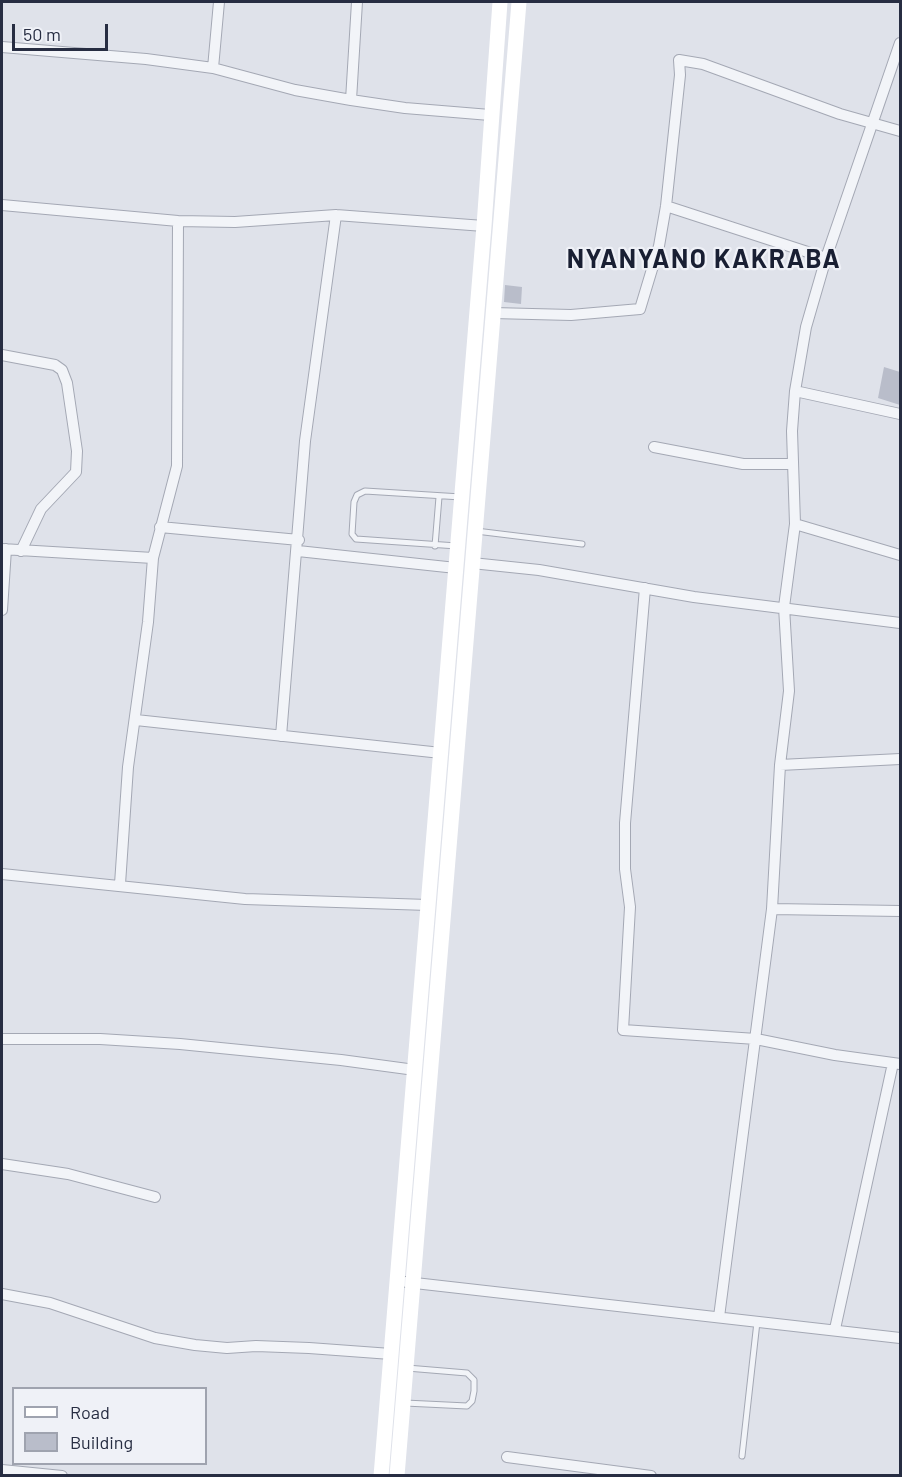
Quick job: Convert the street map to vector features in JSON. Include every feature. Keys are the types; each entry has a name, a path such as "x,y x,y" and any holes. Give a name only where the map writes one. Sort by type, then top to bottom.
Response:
{"street":[{"path":"213,68 219,2"},
{"path":"351,100 357,2"},
{"path":"381,1476 484,226 490,115 500,2"},
{"path":"397,1476 415,1284 474,531 519,2"},
{"path":"719,1317 772,909 780,765 789,691 784,607 795,524 792,464 795,391 806,327 826,258 900,43"},
{"path":"2,47 146,59 213,68 295,90 351,100 405,108 490,115"},
{"path":"493,313 571,315 639,309 659,246 666,206 680,75 679,60 703,64 840,114 900,131"},
{"path":"2,205 178,221 235,222 336,215 484,226"},
{"path":"666,206 826,258"},
{"path":"281,736 312,378 336,215"},
{"path":"120,884 128,767 136,720 153,558 177,466 178,221"},
{"path":"2,356 55,365 62,370 73,415 77,451 76,472 71,480 41,509 21,551"},
{"path":"795,391 900,414"},
{"path":"654,447 743,464 792,464"},
{"path":"795,524 900,555"},
{"path":"160,526 298,540"},
{"path":"2,610 4,549 153,558"},
{"path":"298,551 456,568"},
{"path":"472,563 539,570 694,597 900,623"},
{"path":"645,588 625,823 625,869 630,907 623,1030 756,1039 835,1055 897,1063 835,1329"},
{"path":"136,720 441,753"},
{"path":"780,765 900,759"},
{"path":"2,874 245,898 428,905"},
{"path":"772,909 900,911"},
{"path":"2,1039 100,1039 180,1044 415,1070"},
{"path":"2,1164 68,1174 155,1197"},
{"path":"396,1281 900,1338"},
{"path":"2,1294 50,1303 155,1338 195,1345 227,1348 256,1346 309,1348 391,1354"},
{"path":"507,1457 593,1473 651,1476"},
{"path":"2,1470 62,1476"}],"lane":[{"path":"457,546 356,539 352,534 354,502 357,495 365,491 462,497"},
{"path":"435,546 440,497"},
{"path":"474,531 582,544"},
{"path":"742,1456 757,1322"},
{"path":"404,1402 467,1406 472,1401 474,1391 474,1380 467,1373 407,1368"}],"building":[{"path":"505,285 522,287 521,304 504,302"},
{"path":"884,367 900,372 900,405 878,398"}],"district":[{"name":"NYANYANO KAKRABA","path":"704,259"}]}
